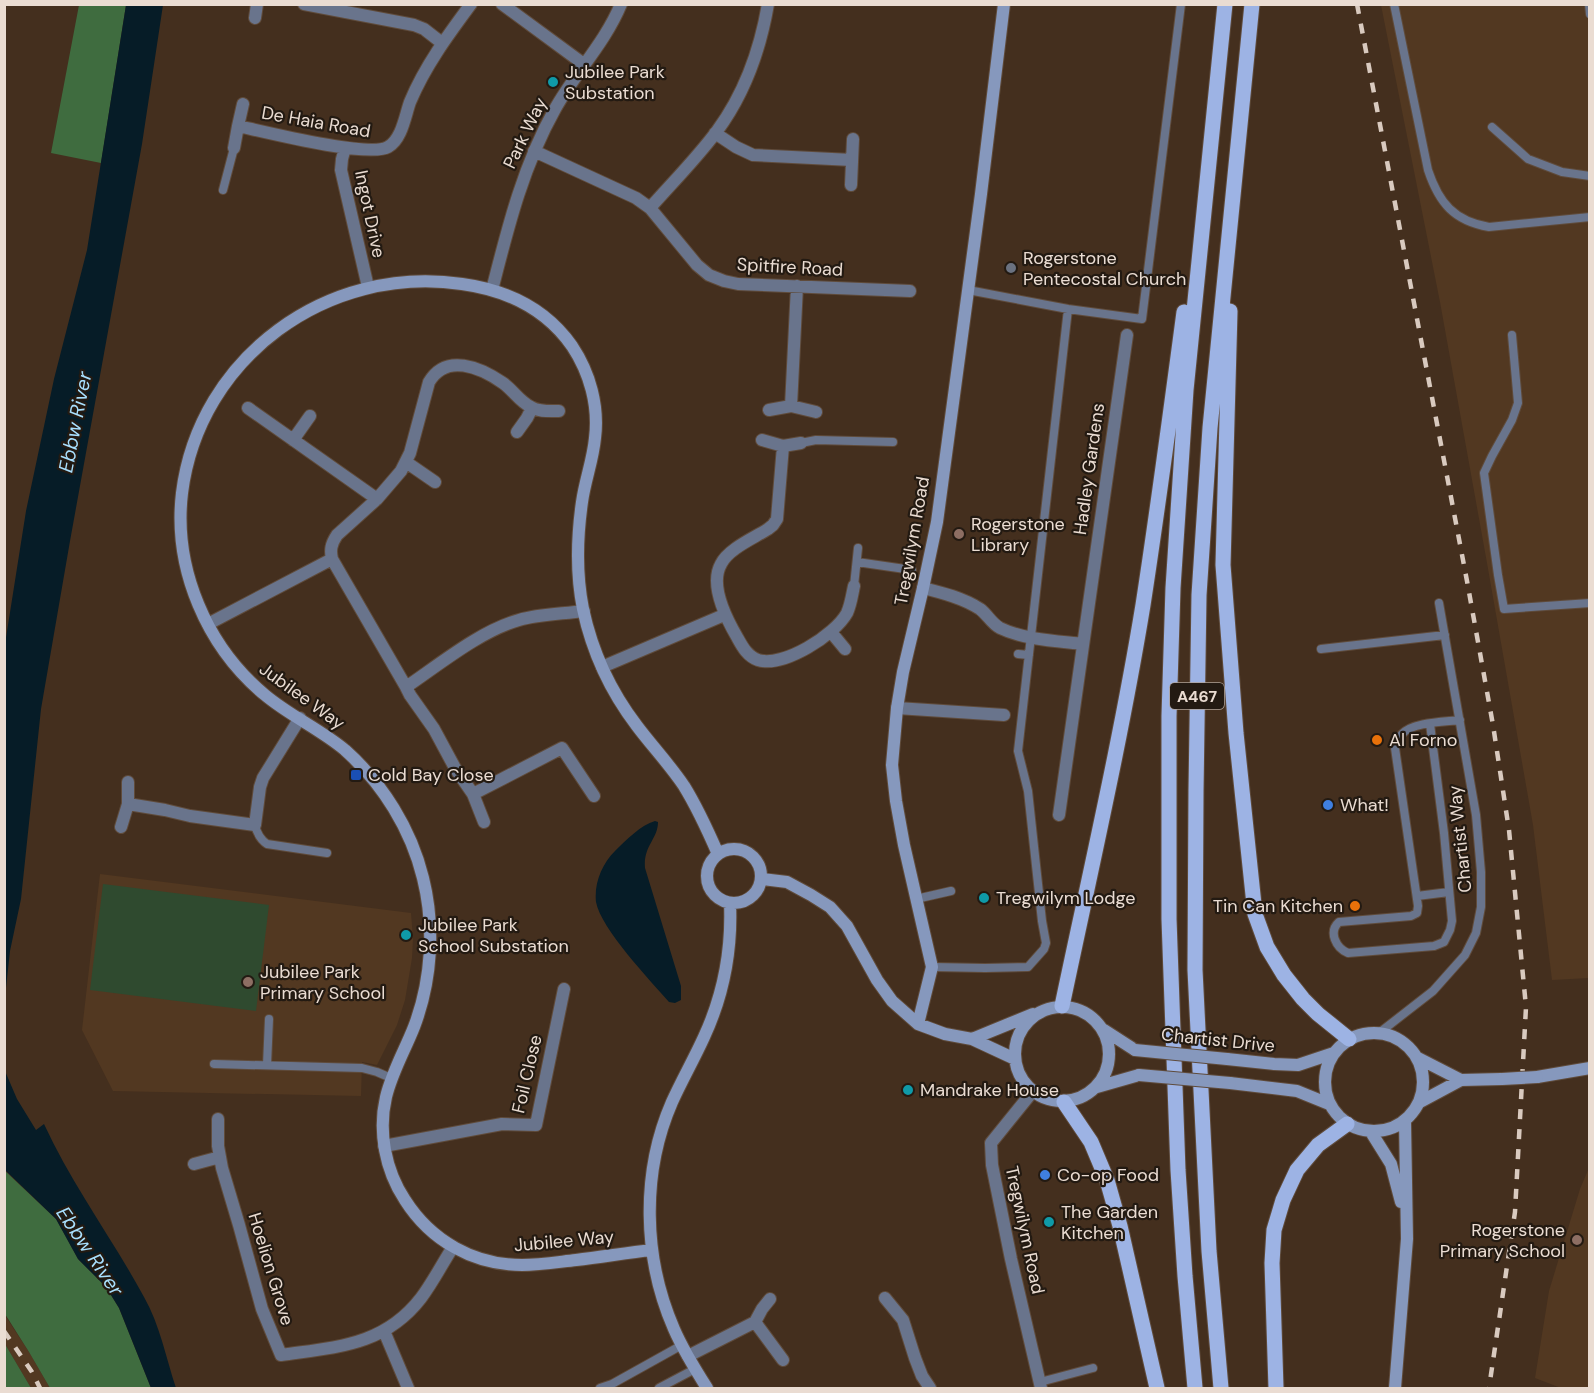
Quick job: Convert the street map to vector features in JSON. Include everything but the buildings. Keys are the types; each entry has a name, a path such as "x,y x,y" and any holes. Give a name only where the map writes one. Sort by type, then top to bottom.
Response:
{"main road":[{"path":"1062,1006 1120,729 1142,607 1225,4"},
{"name":"A467","path":"1195,1389 1178,1170 1169,919 1169,716 1173,588 1186,390 1225,4"},
{"name":"A467","path":"1221,1389 1208,1240 1196,992 1199,595 1211,417 1252,4"},
{"path":"1233,191 1223,565 1236,733 1255,914 1267,947 1284,975 1318,1014 1349,1039"},
{"path":"1064,1102 1091,1142 1107,1180 1120,1226 1157,1389"},
{"path":"1276,1389 1272,1263 1274,1230 1283,1200 1297,1170 1318,1145 1347,1124"}],"street":[{"path":"255,18 257,4"},
{"path":"304,4 340,8 414,25 434,35 442,43"},
{"name":"De Haia Road","path":"243,104 238,126 345,148 381,150 398,136 411,100 442,43 471,4"},
{"path":"502,4 585,64"},
{"name":"Park Way","path":"492,290 512,209 534,152 556,107 605,36 621,4"},
{"path":"650,208 715,133 736,102 753,66 768,4"},
{"name":"Tregwilym Road","path":"918,1024 932,967 896,801 892,765 903,672 936,522 1004,4"},
{"path":"234,148 238,126"},
{"path":"715,133 753,155 852,160"},
{"path":"851,185 853,139"},
{"name":"Ingot Drive","path":"345,148 341,170 368,287"},
{"name":"Spitfire Road","path":"534,152 622,191 650,208 697,265 709,275 724,281 738,284 910,291"},
{"name":"Jubilee Way","path":"651,1250 541,1265 495,1263 453,1247 432,1232 414,1214 399,1192 384,1146 382,1125 385,1102 392,1078 414,1026 426,985 430,942 427,898 413,847 399,817 375,781 328,736 281,707 247,678 225,652 196,599 183,552 182,493 191,452 215,399 237,369 271,335 331,299 368,287 412,281 454,282 492,290 526,304 558,329 582,363 595,401 595,437 583,495 578,543 578,566 584,611 602,667 625,710 683,786 718,854"},
{"path":"791,406 797,286"},
{"name":"Hadley Gardens","path":"1059,815 1127,335"},
{"path":"484,822 473,794 454,768 434,729 410,695 332,559 330,551 337,535 377,499 395,479 406,462 429,382 439,369 447,366 465,366 503,383 532,408 559,411"},
{"path":"770,410 791,406 816,412"},
{"path":"248,408 377,499"},
{"path":"517,432 532,408"},
{"path":"293,440 310,416"},
{"path":"762,440 783,446 801,443"},
{"path":"783,446 777,519 768,529 730,553 720,565 717,583 724,615 746,652 760,661 769,661 799,652 831,632 846,614 851,604 854,586"},
{"path":"406,462 435,482"},
{"path":"208,624 332,559"},
{"path":"923,588 964,600 982,610 998,627 1031,637 1083,644"},
{"path":"406,687 476,640 505,625 520,620 584,611"},
{"path":"602,667 724,615"},
{"path":"831,632 845,649"},
{"path":"897,708 1004,715"},
{"path":"128,804 255,825 263,778 300,718"},
{"path":"473,794 562,748 594,796"},
{"path":"121,826 128,804 128,782"},
{"path":"728,849 738,849 748,852 756,859 761,869 762,879 758,890 751,898 741,903 730,903 719,900 712,892 707,882 707,872 711,861 718,854 728,849"},
{"path":"762,879 787,882 830,907 847,926 877,980 892,1001 918,1024 945,1034 972,1039 1015,1059 1017,1069 1025,1084 1045,1098 1064,1102 1084,1097 1097,1087 1109,1063 1109,1046 1104,1030"},
{"path":"707,1389 685,1351 664,1303 651,1250 650,1206 658,1144 671,1105 705,1035 720,993 729,946 730,903"},
{"name":"Foil Close","path":"384,1146 502,1124 536,1125 564,989"},
{"name":"Chartist Drive","path":"1015,1059 1019,1033 1032,1017 1046,1009 1062,1006 1081,1010 1095,1019 1104,1030 1135,1050 1298,1065 1334,1053 1349,1039"},
{"path":"972,1039 1046,1009"},
{"path":"1349,1039 1372,1032 1388,1034 1404,1042 1418,1058 1461,1080"},
{"path":"1334,1053 1328,1063 1325,1087 1329,1104 1347,1124 1371,1132 1391,1130 1405,1122 1417,1108 1424,1080 1418,1058"},
{"path":"1420,1102 1461,1080 1537,1077 1590,1068"},
{"path":"1097,1087 1139,1075 1297,1091 1329,1104"},
{"name":"Tregwilym Road","path":"1033,1091 992,1143 992,1165 1011,1259 1041,1385"},
{"name":"Hoelion Grove","path":"218,1119 219,1156 262,1310 280,1355 354,1343 384,1331 403,1317 420,1299 453,1247"},
{"path":"1395,1389 1407,1239 1405,1122"},
{"path":"1371,1132 1391,1164 1400,1194 1407,1239"},
{"path":"194,1164 219,1156"},
{"path":"885,1298 903,1320 918,1367 930,1389"},
{"path":"685,1351 755,1322 770,1299"},
{"path":"755,1322 783,1360"},
{"path":"384,1331 408,1389"}],"lane":[{"path":"968,290 1068,309 1142,319 1181,4"},
{"path":"1394,4 1428,171 1433,185 1450,211 1476,225 1489,227 1590,217"},
{"path":"1589,4 1590,14"},
{"path":"1492,127 1528,159 1562,172 1590,176"},
{"path":"223,190 234,148"},
{"path":"932,967 1028,967 1044,950 1046,943 1028,791 1018,751 1068,309"},
{"path":"1512,335 1518,403 1512,420 1484,473 1504,609 1590,603"},
{"path":"801,443 816,440 893,442"},
{"path":"854,586 858,548"},
{"path":"857,562 912,570"},
{"name":"Chartist Way","path":"1379,1033 1433,991 1465,955 1476,933 1481,907 1476,815 1439,603"},
{"path":"1321,649 1445,635"},
{"path":"1018,654 1029,655"},
{"path":"1431,724 1447,866 1452,921 1450,930 1444,942 1434,946 1348,953 1342,951 1337,946 1334,932 1334,926 1339,922 1411,916 1417,913 1417,896 1395,748 1399,738 1407,729 1420,725 1460,720"},
{"path":"255,825 261,839 267,844 327,853"},
{"path":"916,899 951,891"},
{"path":"1417,896 1449,892"},
{"path":"267,1065 269,1018"},
{"path":"214,1064 362,1068 392,1078"},
{"path":"600,1389 685,1351"},
{"path":"1041,1385 1093,1368"},
{"path":"658,1389 695,1369"}],"shaded area":[{"path":"1381,5 1589,5 1589,978 1552,980 1533,825 1440,302"},
{"name":"Jubilee Park Primary School","path":"100,874 411,913 412,958 405,1000 397,1025 377,1065 362,1062 361,1096 113,1091 82,1030"},
{"name":"Rogerstone Primary School","path":"1589,1168 1589,1388 1561,1388 1535,1378 1549,1291 1580,1189"},
{"path":"4,1314 50,1388 31,1388 5,1344"}],"green space":[{"path":"79,5 126,5 101,163 51,153"},
{"path":"103,884 269,905 256,1011 90,990"},
{"path":"4,1170 56,1219 78,1259 106,1287 119,1308 151,1388 50,1388 5,1314"},
{"path":"5,1344 31,1388 5,1388"}],"water":[{"name":"Ebbw River","path":"126,5 163,5 142,144 41,709 21,899 10,951 5,997 5,644 26,511 54,379 87,250"},
{"path":"655,821 658,822 656,833 646,854 645,868 681,986 681,1000 675,1003 669,1002 616,940 596,902 598,881 610,856 634,833"},
{"name":"Ebbw River","path":"5,1071 17,1099 36,1130 44,1124 67,1168 150,1308 176,1388 151,1388 119,1308 106,1287 78,1259 56,1219 5,1170"}],"railway":[{"path":"1357,4 1493,725 1509,830 1526,1007 1515,1212 1489,1388"},
{"path":"4,1331 40,1388"}],"place":[{"name":"Jubilee Park Substation","path":"553,82"},
{"name":"Rogerstone Pentecostal Church","path":"1011,268"},
{"name":"Rogerstone Library","path":"959,534"},
{"name":"Al Forno","path":"1377,740"},
{"name":"Cold Bay Close","path":"356,775"},
{"name":"What!","path":"1328,805"},
{"name":"Tregwilym Lodge","path":"984,898"},
{"name":"Tin Can Kitchen","path":"1355,906"},
{"name":"Jubilee Park School Substation","path":"406,935"},
{"name":"Jubilee Park Primary School","path":"248,982"},
{"name":"Mandrake House","path":"908,1090"},
{"name":"Co-op Food","path":"1045,1175"},
{"name":"The Garden Kitchen","path":"1049,1222"},
{"name":"Rogerstone Primary School","path":"1577,1240"}]}
